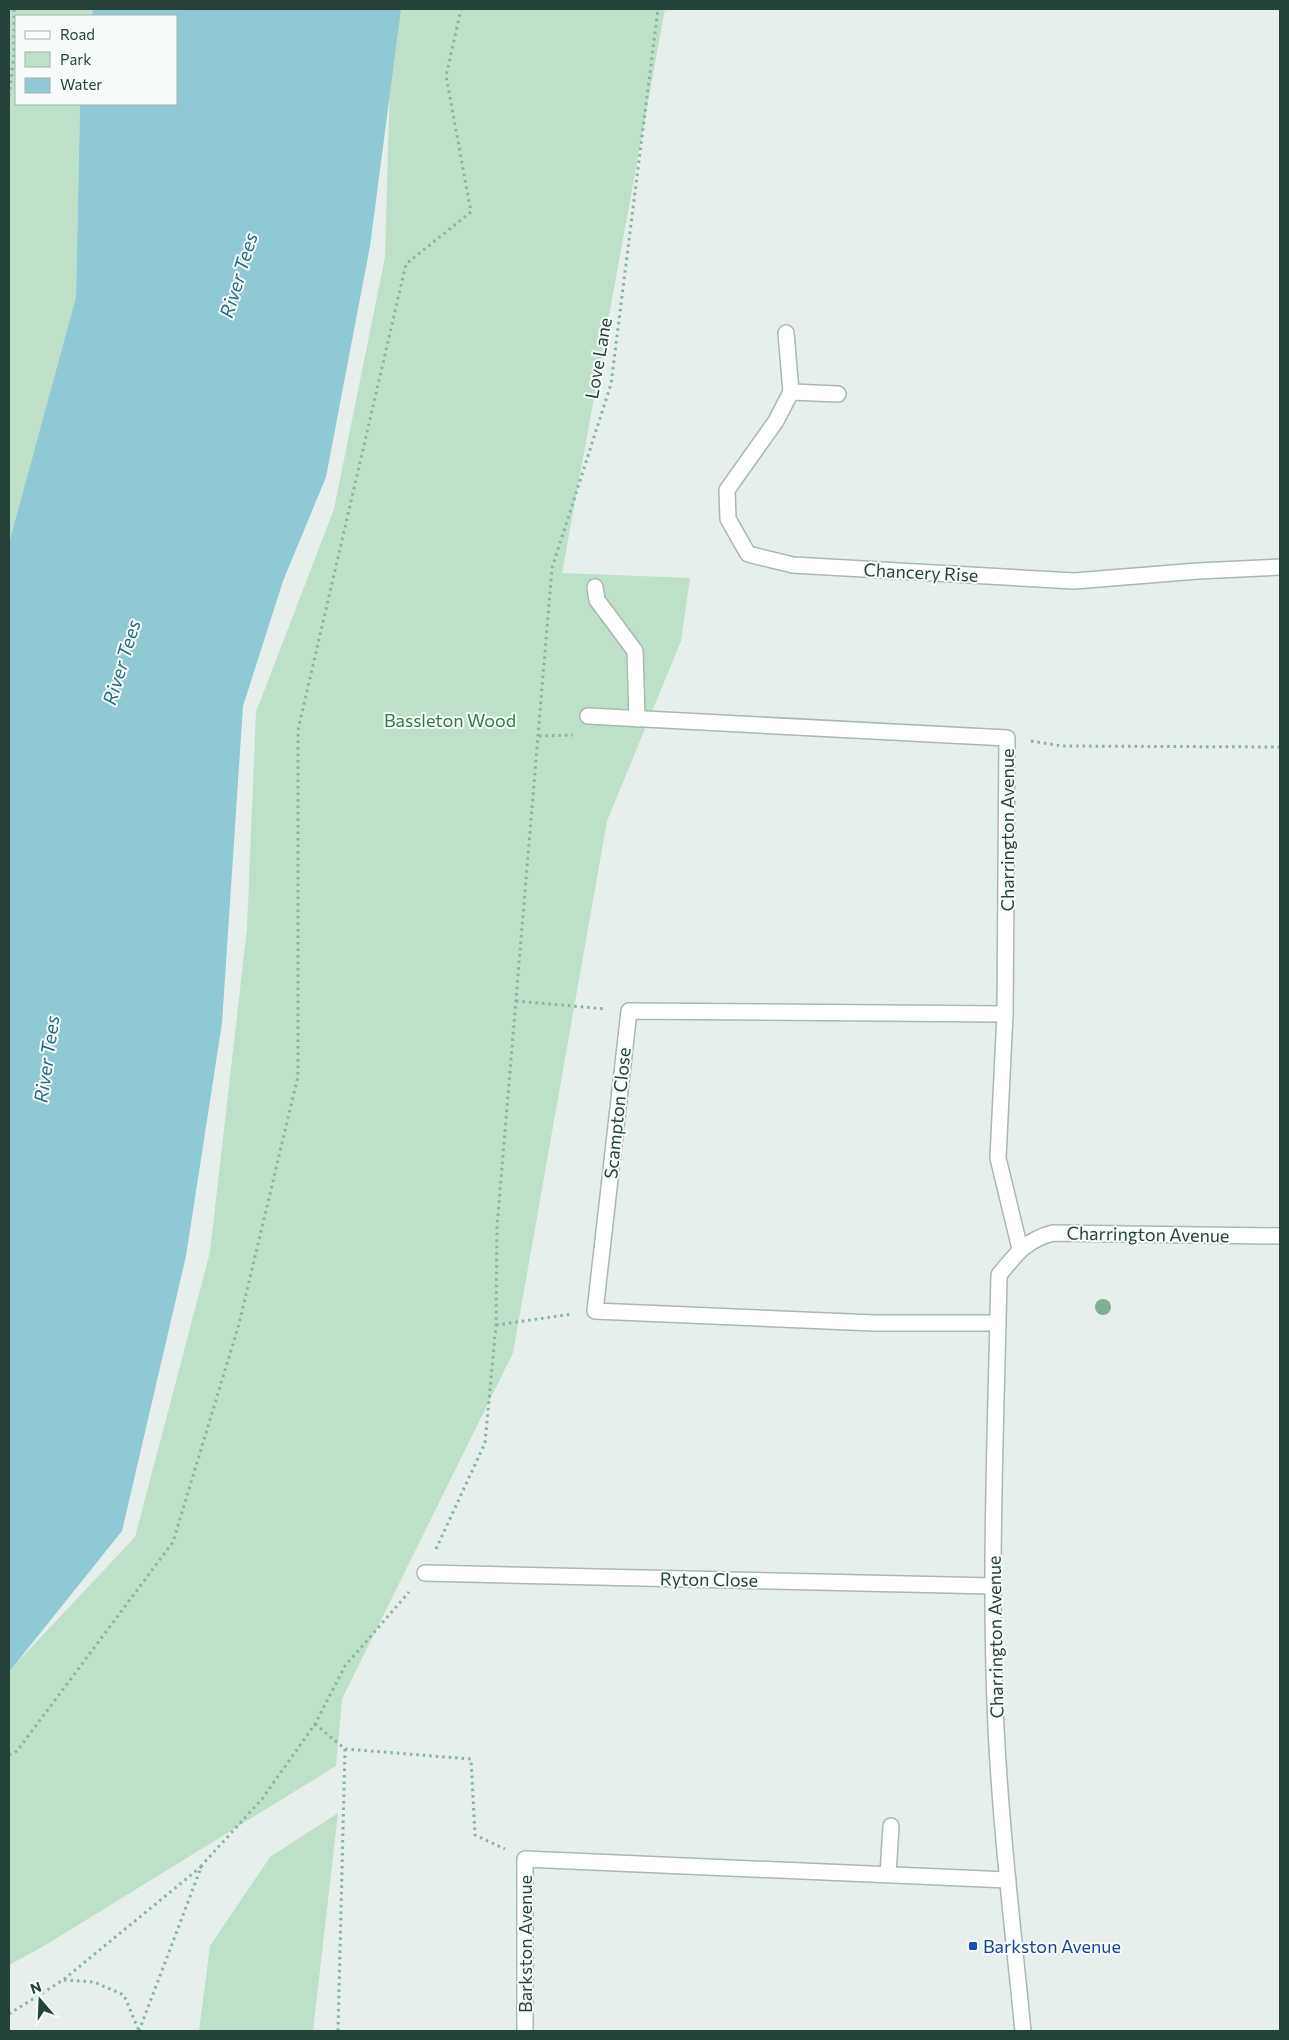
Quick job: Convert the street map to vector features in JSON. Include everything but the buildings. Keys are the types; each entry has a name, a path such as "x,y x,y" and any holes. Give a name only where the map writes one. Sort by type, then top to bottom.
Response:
{"street":[{"path":"786,333 791,392 838,394"},
{"name":"Chancery Rise","path":"791,392 776,421 728,490 728,519 748,554 793,565 1074,581 1198,571 1280,567"},
{"path":"596,587 597,600 635,652 637,718"},
{"name":"Charrington Avenue","path":"588,716 1007,738 1005,1014 998,1158 1020,1249"},
{"path":"629,1011 1005,1014"},
{"name":"Scampton Close","path":"595,1311 629,1011"},
{"name":"Charrington Avenue","path":"1023,2031 1008,1880 996,1728 993,1586 999,1275 1020,1249 1038,1237 1053,1233 1280,1236"},
{"path":"595,1311 874,1323 998,1323"},
{"name":"Ryton Close","path":"425,1573 993,1586"},
{"path":"888,1874 891,1826"},
{"name":"Barkston Avenue","path":"525,2031 526,1859 1008,1880"}],"path":[{"path":"9,96 14,56 14,9"},
{"path":"9,1755 17,1751 173,1542 239,1324 298,1076 298,730 406,264 471,212 446,76 460,9"},
{"name":"Love Lane","path":"202,1866 262,1799 315,1724 345,1666 425,1573 485,1443 496,1325 497,1227 552,568 611,384 658,9"},
{"path":"1007,738 1062,746 1280,747"},
{"path":"516,1001 629,1011"},
{"path":"496,1325 595,1311"},
{"path":"315,1724 345,1749 471,1759 475,1835 526,1859"},
{"path":"338,2031 345,1749"},
{"path":"9,2014 63,1980 202,1866"},
{"path":"139,2031 202,1866"},
{"path":"63,1980 94,1982 124,1995 139,2031"}],"green space":[{"path":"9,9 93,9 92,15 15,15 15,105 80,105 76,297 9,543"},
{"name":"Bassleton Wood","path":"392,9 665,9 562,573 690,578 681,641 607,821 513,1353 342,1699 336,1766 44,1946 9,1965 9,1671 135,1537 210,1252 247,928 256,712 334,509 385,257"},
{"path":"338,1813 313,2031 199,2031 210,1946 270,1857"}],"water":[{"name":"River Tees","path":"93,9 401,9 370,246 326,477 283,581 243,706 222,1023 186,1256 122,1531 9,1672 9,543 76,297 80,105 178,105 178,15 92,15"}],"place":[{"name":"Barkston Avenue","path":"973,1946"}]}
